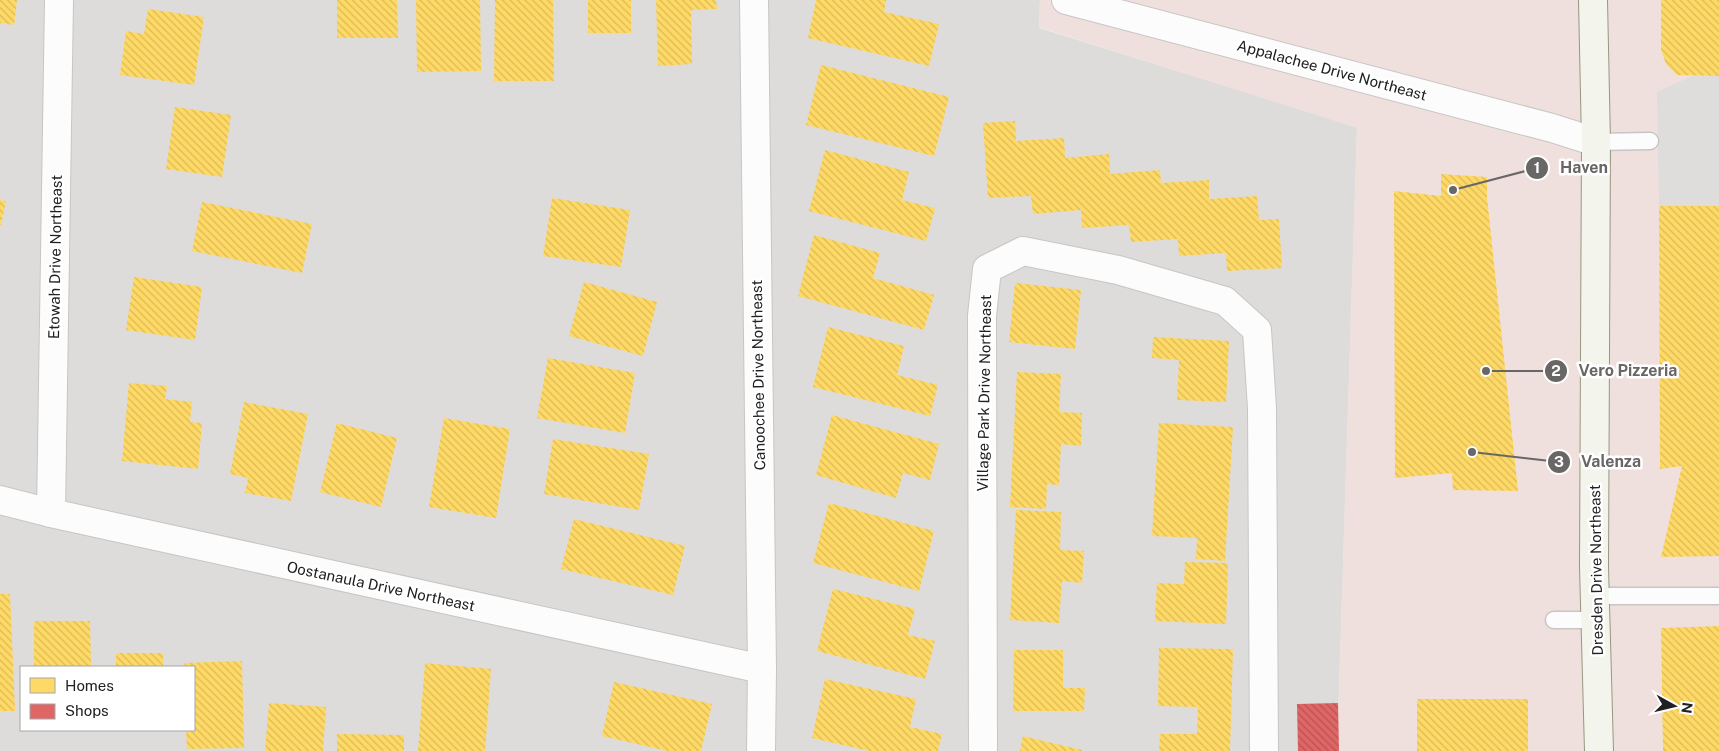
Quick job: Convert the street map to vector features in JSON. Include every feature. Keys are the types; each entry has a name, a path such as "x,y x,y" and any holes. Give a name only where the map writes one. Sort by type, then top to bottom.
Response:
{"street":[{"name":"Etowah Drive Northeast","path":"51,513 59,0"},
{"name":"Canoochee Drive Northeast","path":"754,0 762,669 761,751"},
{"name":"Appalachee Drive Northeast","path":"1066,0 1552,128 1596,142"},
{"name":"Dresden Drive Northeast","path":"1593,0 1596,142 1595,608 1599,751"},
{"name":"Village Park Drive Northeast","path":"983,751 982,316 987,268 1024,251 1118,270 1225,300 1257,330 1262,408 1264,751"},
{"name":"Oostanaula Drive Northeast","path":"0,500 51,513 762,669"}],"lane":[{"path":"1596,142 1650,141"},
{"path":"1554,620 1595,608 1719,596"}],"shaded area":[{"path":"0,0 1040,0 1039,28 1357,127 1337,751 0,751"},
{"path":"1040,0 1719,0 1719,751 1337,751 1357,128 1039,27"},
{"path":"1692,76 1719,76 1719,206 1659,206 1657,92"}],"building: Homes":[{"path":"0,0 17,0 14,25 0,23"},
{"path":"337,0 397,0 398,38 337,38"},
{"path":"416,0 480,0 481,71 417,72"},
{"path":"495,0 553,0 554,81 494,81"},
{"path":"588,0 631,0 631,33 588,33"},
{"path":"656,0 716,0 717,9 691,10 692,64 658,66"},
{"path":"816,0 886,0 884,12 939,24 929,66 808,38"},
{"path":"1661,0 1719,0 1719,76 1677,75 1666,64 1661,49"},
{"path":"148,9 204,17 194,85 120,75 126,31 144,34"},
{"path":"821,65 949,97 934,156 806,125"},
{"path":"175,107 231,115 222,177 166,169"},
{"path":"1015,121 1016,141 1064,138 1065,158 1109,154 1110,174 1160,170 1161,183 1209,180 1209,199 1257,196 1259,220 1279,219 1282,268 1227,271 1226,253 1179,256 1178,239 1131,242 1129,225 1082,228 1081,210 1033,214 1031,196 988,198 983,123"},
{"path":"825,150 909,172 902,200 935,208 926,241 809,211"},
{"path":"1441,174 1487,177 1487,197 1518,491 1453,490 1452,473 1395,478 1394,191 1441,196"},
{"path":"552,198 630,210 621,267 543,256"},
{"path":"0,200 6,201 1,225 0,225"},
{"path":"202,202 312,224 302,273 192,251"},
{"path":"1659,206 1719,206 1719,556 1661,557 1682,466 1660,469"},
{"path":"814,235 880,253 873,278 934,295 924,330 798,296"},
{"path":"134,277 202,287 195,340 126,330"},
{"path":"584,282 657,302 643,356 569,336"},
{"path":"1015,283 1081,290 1075,349 1009,342"},
{"path":"828,327 904,346 897,375 938,385 930,416 813,387"},
{"path":"1153,337 1229,341 1226,402 1177,400 1179,360 1152,358"},
{"path":"548,358 635,373 625,433 537,418"},
{"path":"1017,372 1061,374 1059,412 1082,413 1081,446 1061,444 1059,485 1047,484 1046,509 1010,507"},
{"path":"129,383 167,386 165,399 192,402 190,422 202,423 198,469 122,461"},
{"path":"244,402 308,414 291,501 245,493 248,478 230,474"},
{"path":"832,415 939,444 930,480 903,473 896,498 816,475"},
{"path":"444,418 510,429 496,518 429,507"},
{"path":"337,423 397,438 381,507 320,492"},
{"path":"1159,423 1233,427 1225,561 1196,559 1197,538 1152,536"},
{"path":"553,439 649,454 639,510 544,494"},
{"path":"829,503 934,531 919,591 813,563"},
{"path":"1016,510 1061,512 1060,550 1084,551 1082,583 1062,581 1059,623 1010,620"},
{"path":"574,519 685,546 673,595 561,569"},
{"path":"1185,562 1228,563 1226,624 1155,621 1157,583 1184,584"},
{"path":"833,589 915,609 908,635 935,641 925,679 817,651"},
{"path":"0,594 10,594 15,711 0,711"},
{"path":"34,621 90,621 91,666 34,666"},
{"path":"1719,626 1719,751 1663,751 1661,628"},
{"path":"1159,648 1233,649 1230,751 1159,751 1160,734 1197,734 1198,707 1158,706"},
{"path":"1014,650 1063,650 1063,688 1085,688 1084,711 1013,711"},
{"path":"116,653 163,653 163,666 116,666"},
{"path":"242,661 244,748 187,749 186,731 195,731 195,666 185,666 184,663"},
{"path":"425,663 491,669 485,751 418,751"},
{"path":"825,679 916,699 910,727 942,734 938,751 869,751 812,738"},
{"path":"614,682 712,704 701,751 667,751 602,736"},
{"path":"1417,699 1528,699 1528,751 1417,751"},
{"path":"269,703 326,707 323,751 265,751"},
{"path":"337,734 404,735 404,751 337,751"},
{"path":"1023,736 1082,750 1082,751 1020,751"}],"building: Shops":[{"path":"1338,703 1339,751 1298,751 1297,704"}],"place":[{"name":"Haven","path":"1453,190"},
{"name":"Vero Pizzeria","path":"1486,371"},
{"name":"Valenza","path":"1472,452"}]}
